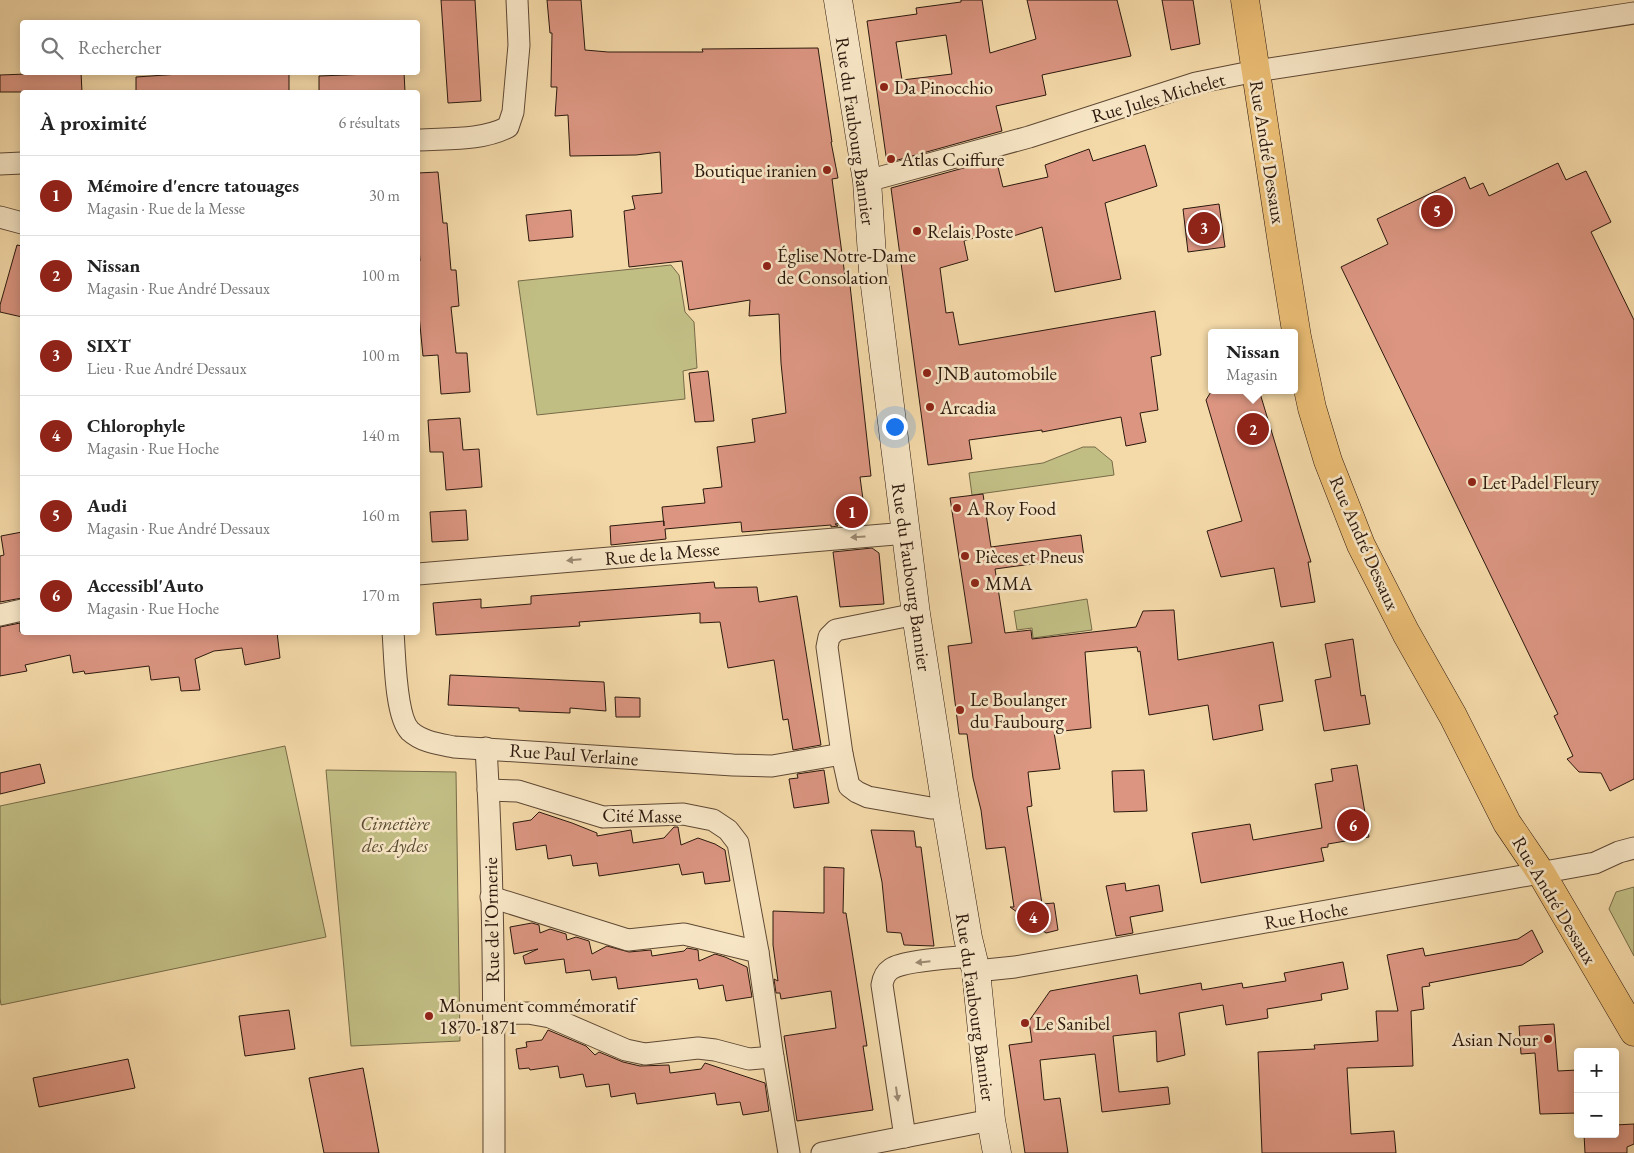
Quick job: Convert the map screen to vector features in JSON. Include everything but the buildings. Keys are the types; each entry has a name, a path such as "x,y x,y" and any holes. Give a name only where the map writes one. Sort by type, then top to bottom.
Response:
{"main road":[{"name":"Rue du Faubourg Bannier","path":"838,0 867,181 873,270 916,614 946,807 973,963 991,1120 997,1153"},
{"name":"Rue André Dessaux","path":"1245,0 1297,329"},
{"name":"Rue André Dessaux","path":"1298,337 1312,408 1328,461 1361,545 1453,716 1507,823 1541,873 1634,1032"}],"street":[{"path":"420,140 495,134 508,127 513,112 519,45 517,0"},
{"name":"Rue Jules Michelet","path":"867,181 1029,137 1196,83 1256,71 1634,13"},
{"path":"0,164 20,163"},
{"path":"0,217 20,222"},
{"name":"Rue de la Messe","path":"420,574 906,534"},
{"path":"0,615 20,610"},
{"path":"916,614 836,630 829,636 827,647 842,754 849,786 857,792 868,797 931,808 946,807"},
{"name":"Rue Paul Verlaine","path":"393,635 399,709 409,730 427,741 454,746 762,766 842,754"},
{"name":"Rue de l'Ormerie","path":"486,748 494,1014 494,1153"},
{"name":"Cité Masse","path":"488,790 518,790 603,817 683,814 713,820 728,830 738,844 758,952 789,1153"},
{"name":"Rue Hoche","path":"905,1137 882,985 884,976 891,969 903,964 973,963 1015,966 1595,864 1620,852 1634,848"},
{"path":"491,897 628,940 684,934 758,952"},
{"path":"494,1014 528,1012 550,1017 626,1050 644,1054 698,1048 715,1050 749,1059 773,1057"},
{"path":"822,1153 991,1120"}],"green space":[{"path":"671,265 679,275 685,312 694,322 697,368 683,371 685,399 537,415 518,281"},
{"path":"1083,447 1095,447 1112,461 1114,475 972,495 969,473 1043,463"},
{"path":"1087,599 1092,630 1033,638 1032,628 1017,630 1014,611"},
{"path":"285,746 326,937 1,1005 0,806"},
{"name":"Cimetière des Aydes","path":"326,770 456,772 460,1041 351,1046"},
{"path":"1634,887 1634,956 1609,909 1616,892"}],"place":[{"name":"Da Pinocchio","path":"884,87"},
{"name":"Atlas Coiffure","path":"891,159"},
{"name":"Boutique iranien","path":"827,170"},
{"name":"Audi","path":"1437,211"},
{"name":"SIXT","path":"1204,228"},
{"name":"Relais Poste","path":"917,231"},
{"name":"Église Notre-Dame de Consolation","path":"767,266"},
{"name":"JNB automobile","path":"927,373"},
{"name":"Arcadia","path":"930,407"},
{"name":"Nissan","path":"1253,429"},
{"name":"Let Padel Fleury","path":"1472,482"},
{"name":"A Roy Food","path":"957,508"},
{"name":"Mémoire d'encre tatouages","path":"852,512"},
{"name":"Pièces et Pneus","path":"965,556"},
{"name":"MMA","path":"975,583"},
{"name":"Le Boulanger du Faubourg","path":"960,710"},
{"name":"Accessibl'Auto","path":"1353,825"},
{"name":"Chlorophyle","path":"1033,917"},
{"name":"Monument commémoratif 1870-1871","path":"429,1016"},
{"name":"Le Sanibel","path":"1025,1023"},
{"name":"Asian Nour","path":"1548,1039"}]}
